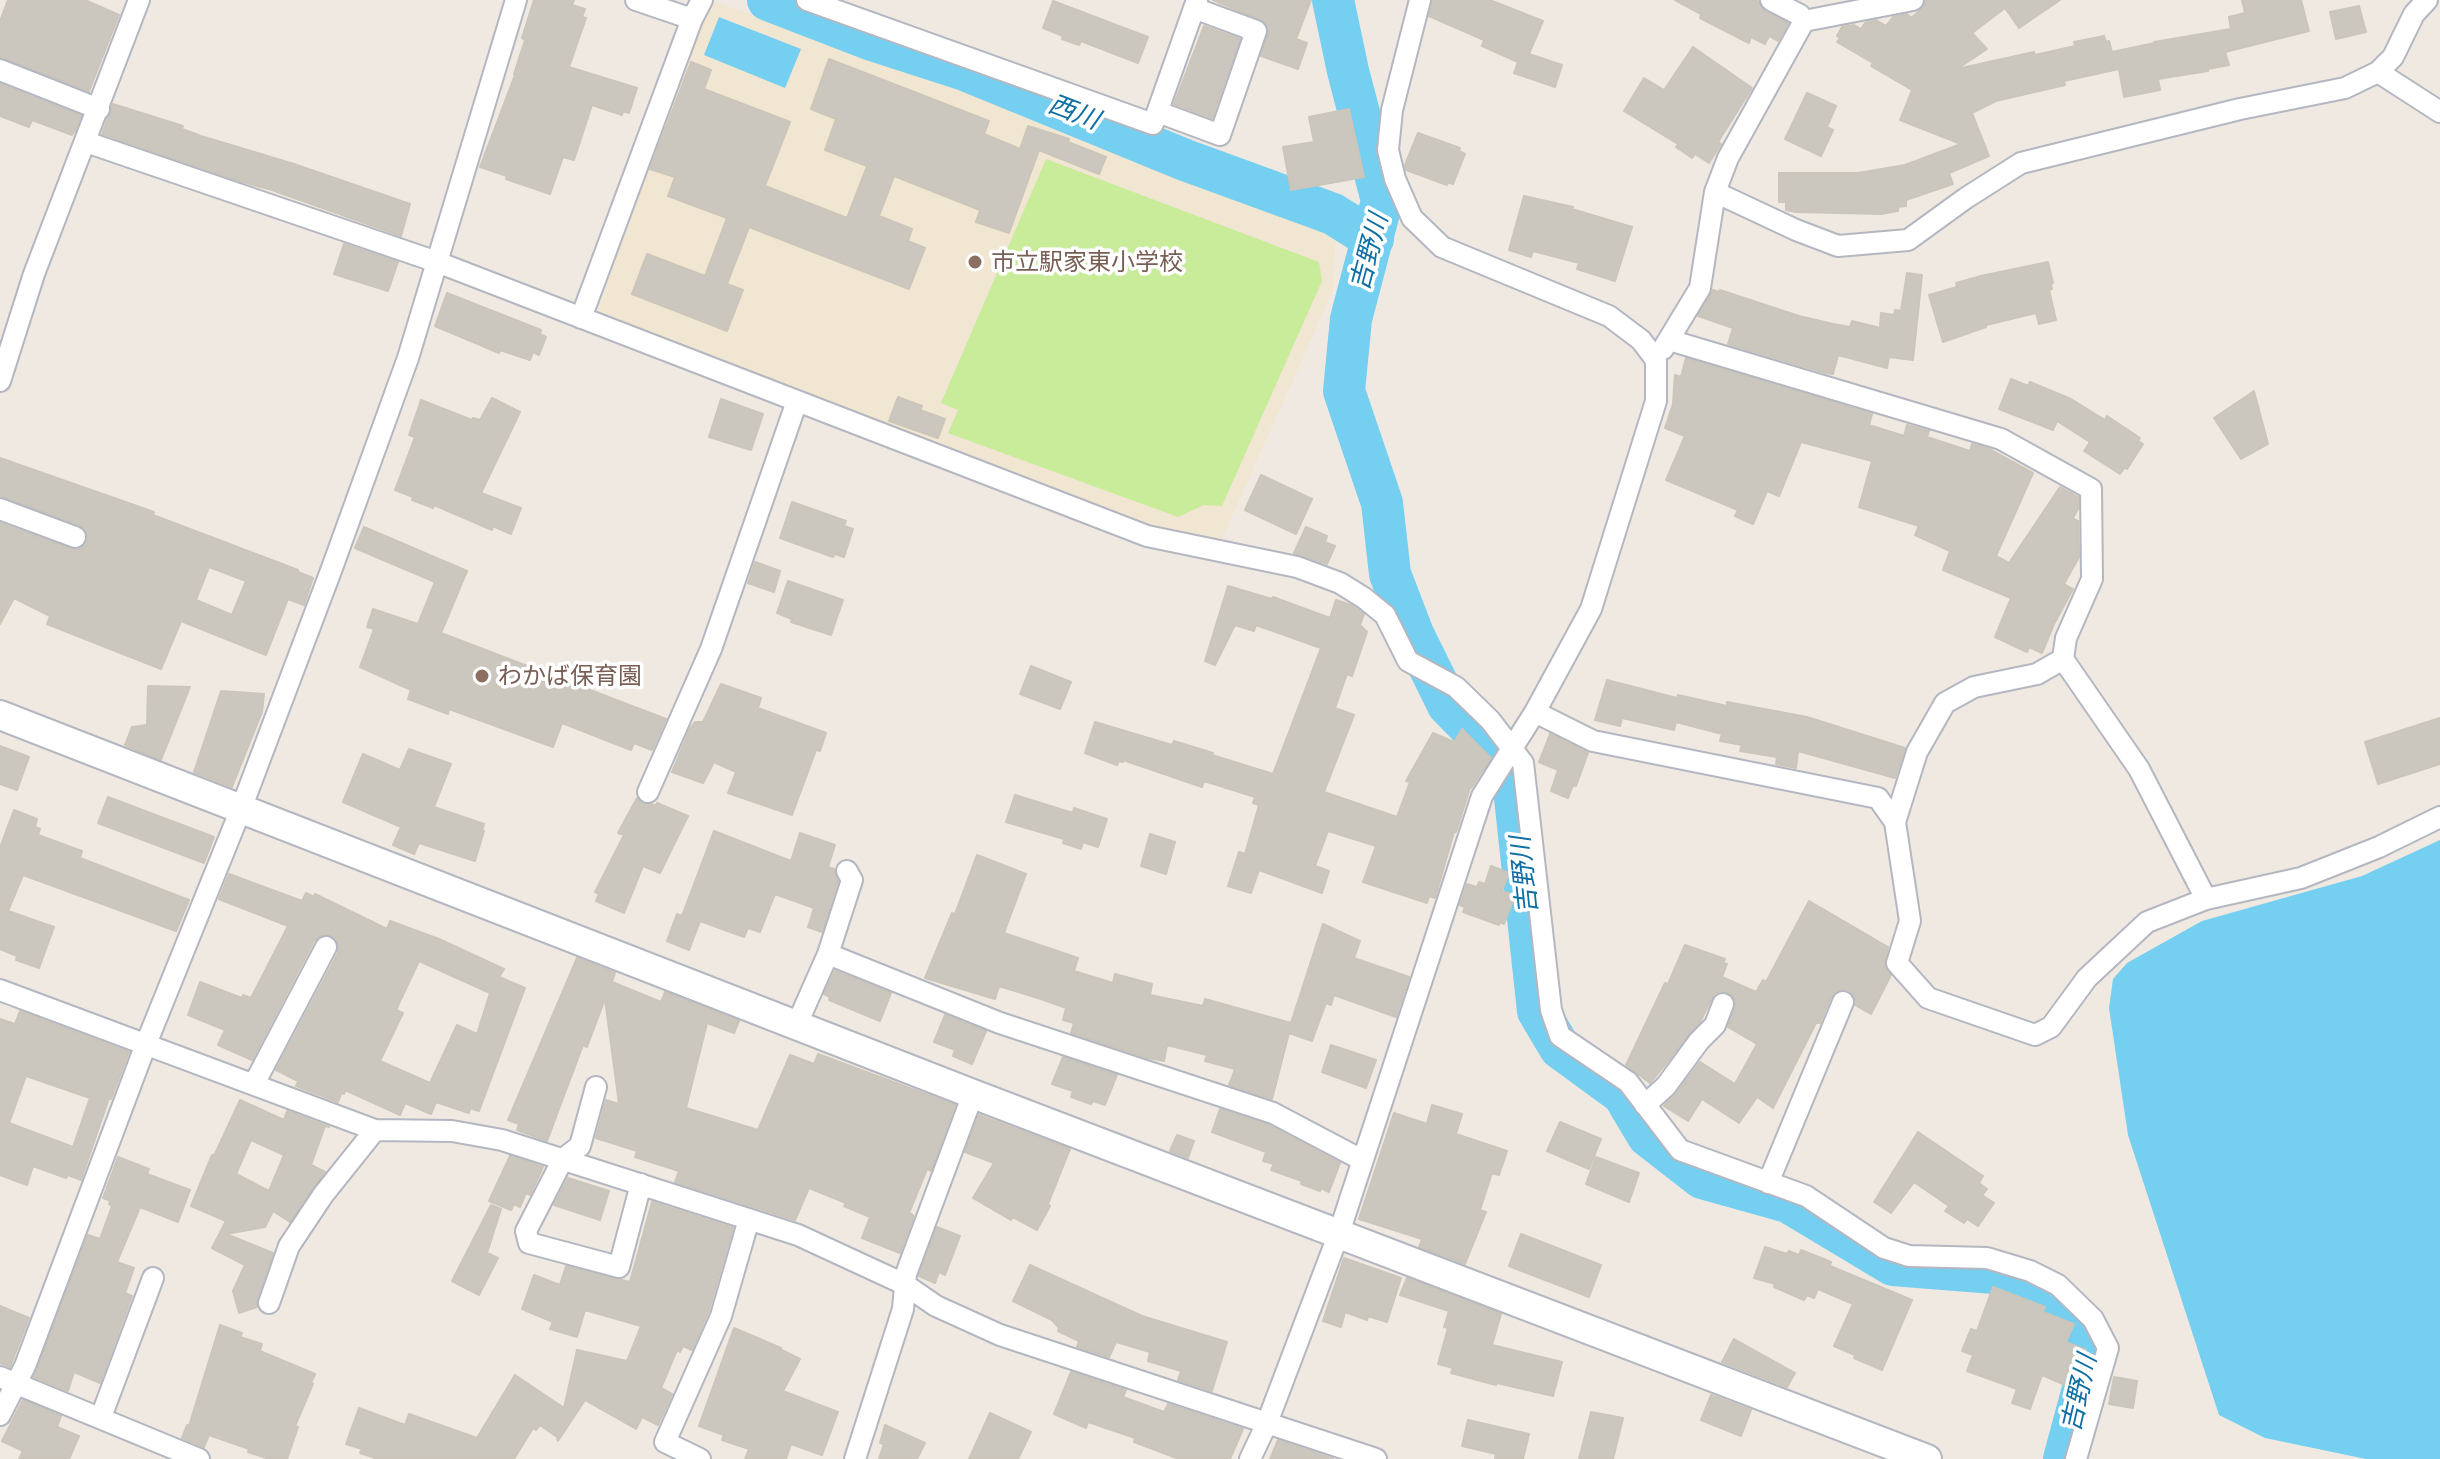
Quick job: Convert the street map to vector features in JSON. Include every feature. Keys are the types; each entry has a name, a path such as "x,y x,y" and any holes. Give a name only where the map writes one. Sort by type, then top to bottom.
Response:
{"street":[{"path":"0,381 34,274 139,0"},
{"path":"0,1415 8,1381 241,809 408,358 516,0"},
{"path":"581,318 699,7 636,0"},
{"path":"807,0 1153,124 1196,4 1256,31 1220,135 1158,112"},
{"path":"1420,0 1392,110 1388,150 1395,179 1412,218 1442,247 1609,316 1641,340 1656,360"},
{"path":"1771,0 1800,15 1804,21"},
{"path":"1250,1459 1267,1423 1339,1233 1482,796 1535,712 1591,609 1656,401 1656,360 1700,288 1715,192 1728,158 1804,21 1888,2 1913,0"},
{"path":"1715,192 1838,246 1908,240 2021,163 2240,109 2345,88 2378,72 2393,57 2414,14 2427,0"},
{"path":"0,70 99,109"},
{"path":"2378,72 2440,112"},
{"path":"86,142 437,262 1147,536 1297,567 1340,583 1364,598 1385,615 1408,661 1456,687 1490,720 1523,763 1551,1010 1560,1036 1628,1082 1680,1150 1806,1196 1884,1248 1909,1256 1987,1258 2030,1271 2058,1285 2093,1319 2108,1348 2076,1459"},
{"path":"1669,340 2001,439 2091,489 2092,579 2066,638 2063,659 2139,769 2206,899"},
{"path":"648,792 711,649 797,401"},
{"path":"0,509 75,537"},
{"path":"2063,659 2037,674 1974,687 1945,703 1917,752 1895,822 1910,921 1897,963 1928,998 2035,1035 2051,1027 2087,978 2147,922 2206,899 2301,878 2379,847 2440,817"},
{"path":"1535,712 1593,741 1878,798 1895,822"},
{"path":"0,715 973,1094 1927,1459"},
{"path":"797,1024 828,954 852,880 847,871"},
{"path":"254,1084 326,947"},
{"path":"828,954 1000,1023 1273,1113 1362,1160"},
{"path":"0,990 375,1130 452,1131 502,1140 798,1235 904,1284 936,1306 1000,1335 1376,1459"},
{"path":"1768,1183 1843,1002"},
{"path":"1645,1105 1666,1086 1699,1041 1715,1025 1723,1004"},
{"path":"596,1087 580,1146 563,1159 526,1231 529,1243 619,1267 641,1184"},
{"path":"855,1459 903,1309 906,1274 973,1094"},
{"path":"269,1303 289,1246 323,1195 375,1130"},
{"path":"700,1459 665,1442 721,1316 749,1219"},
{"path":"101,1417 153,1278"},
{"path":"8,1381 199,1459"}],"shaded area":[{"name":"市立駅家東小学校","path":"710,0 1202,175 1336,233 1333,290 1221,541 1147,524 596,318 647,163"}],"green space":[{"path":"1046,159 1319,262 1322,281 1222,506 1204,505 1178,517 948,433 958,410 941,403"}],"water":[{"path":"719,17 801,49 785,88 704,55"},
{"path":"2440,840 2440,1459 2366,1459 2265,1438 2219,1415 2128,1135 2109,1008 2113,979 2127,963 2202,921 2362,876"}],"building":[{"path":"8,0 85,0 119,15 89,91 0,57 0,21"},
{"path":"534,0 574,0 572,5 585,9 582,17 586,18 569,67 637,88 629,113 623,111 622,115 592,105 574,160 563,157 550,194 480,167 515,75"},
{"path":"1213,0 1311,0 1296,39 1307,43 1298,69 1261,56 1268,34 1265,22"},
{"path":"1433,0 1490,0 1543,21 1529,54 1562,65 1555,87 1514,73 1518,62 1482,46 1484,40 1429,16"},
{"path":"1675,0 1757,0 1764,11 1788,23 1778,41 1769,36 1765,44 1751,37 1749,43 1700,18 1701,14"},
{"path":"1926,0 2060,0 2019,28 2005,8 1972,33 1987,49 1957,69 2034,52 2035,55 2104,36 2112,52 2231,29 2229,17 2245,13 2242,0 2301,0 2309,31 2225,52 2229,65 2158,79 2160,90 2124,97 2119,69 1996,101 1972,113 1989,156 1949,173 1953,184 1906,200 1906,206 1898,207 1898,211 1881,214 1786,210 1786,202 1779,202 1779,173 1858,173 1905,165 1961,144 1900,120 1912,90 1837,42 1842,27 1854,25 1861,29 1865,23 1876,20 1886,26 1893,17 1907,14 1911,18 1922,9"},
{"path":"1053,1 1148,37 1138,63 1081,41 1079,45 1062,39 1063,36 1043,28"},
{"path":"2359,6 2366,32 2336,39 2330,12"},
{"path":"1204,26 1240,39 1212,118 1174,104"},
{"path":"1693,47 1752,88 1718,142 1721,144 1709,163 1695,154 1692,158 1676,147 1678,144 1624,111 1644,78 1664,90"},
{"path":"829,59 989,121 984,134 1020,149 1028,126 1069,139 1068,142 1106,157 1099,174 1039,150 1009,233 976,222 980,210 894,176 879,216 912,229 908,241 925,248 909,289 749,227 727,284 743,290 727,331 632,294 647,254 705,276 727,218 668,196 675,177 650,169 691,62 711,70 704,89 790,122 765,186 847,218 867,166 825,150 836,119 811,109"},
{"path":"0,84 81,116 75,131 72,135 32,120 29,127 0,116"},
{"path":"1807,93 1836,106 1827,127 1833,130 1821,156 1785,139"},
{"path":"113,104 410,204 401,236 102,134"},
{"path":"1349,109 1364,177 1291,190 1283,147 1314,142 1309,117"},
{"path":"1418,133 1460,148 1459,151 1465,154 1453,184 1448,182 1447,185 1406,170 1405,165"},
{"path":"1524,196 1573,207 1632,227 1615,281 1577,269 1579,263 1533,251 1531,257 1509,250"},
{"path":"344,244 398,262 388,291 334,274"},
{"path":"2048,262 2053,283 2049,290 2056,320 2039,324 2036,313 1986,325 1943,342 1929,295 1981,276"},
{"path":"1907,273 1922,275 1913,360 1889,357 1887,368 1838,355 1833,374 1826,373 1728,344 1733,328 1698,316 1713,290 1720,290 1799,316 1850,327 1852,321 1880,328 1881,313 1894,315 1895,310 1901,311"},
{"path":"447,293 541,330 540,334 546,337 539,355 533,352 530,360 500,350 499,353 435,326"},
{"path":"1686,358 1872,414 1869,425 1904,436 1907,425 1929,431 1927,437 1970,451 1972,444 1989,449 2033,473 1996,556 2009,563 2060,487 2078,497 2078,509 2073,518 2078,521 2079,557 2064,584 2073,589 2042,653 2029,647 2027,652 1995,637 2011,598 1943,570 1950,551 1915,535 1919,526 1859,507 1872,461 1801,442 1779,496 1767,491 1753,524 1735,516 1738,510 1666,480 1685,436 1665,428 1673,404 1675,375 1681,377"},
{"path":"2011,379 2028,386 2030,382 2071,399 2105,420 2107,416 2140,438 2138,441 2143,444 2127,469 2125,467 2120,474 2084,451 2090,442 2057,421 2053,430 1999,409"},
{"path":"2254,391 2268,444 2241,459 2214,418"},
{"path":"898,397 922,406 920,410 945,419 938,438 889,421"},
{"path":"492,398 520,412 481,493 521,508 511,534 493,526 492,530 434,505 433,508 395,490 415,437 409,435 421,400 472,420 480,420"},
{"path":"721,399 763,414 751,450 709,437"},
{"path":"0,458 154,512 153,515 313,578 304,605 288,599 266,655 181,621 161,669 47,624 50,616 14,598 0,624 0,523 71,549 78,550 84,546 88,536 80,525 0,496","holes":["209,567 246,581 232,615 196,600"]},
{"path":"1261,475 1312,499 1296,534 1245,510"},
{"path":"792,502 846,521 844,526 853,529 844,557 835,554 833,557 780,538"},
{"path":"364,527 467,571 441,633 666,719 652,750 634,743 631,750 562,723 553,747 449,709 448,714 408,699 411,690 360,667 374,629 367,627 373,609 418,624 435,582 355,548"},
{"path":"1306,527 1327,536 1325,542 1335,546 1327,564 1294,553"},
{"path":"755,562 780,571 774,592 748,583"},
{"path":"788,581 843,600 831,635 791,622 792,619 777,613"},
{"path":"1228,586 1273,597 1330,618 1336,600 1364,614 1360,625 1367,632 1352,676 1347,674 1335,708 1354,715 1324,792 1397,817 1410,782 1406,781 1433,733 1454,742 1462,729 1491,758 1470,788 1435,898 1429,896 1427,903 1363,882 1376,846 1328,831 1315,866 1329,871 1322,893 1259,870 1251,893 1228,886 1239,852 1245,854 1259,805 1253,803 1255,797 1204,781 1202,787 1123,760 1117,765 1085,753 1095,722 1172,745 1174,741 1273,774 1321,648 1256,625 1254,631 1235,625 1215,665 1205,661"},
{"path":"1031,666 1071,682 1060,709 1020,694"},
{"path":"1607,680 1677,698 1678,695 1727,706 1727,702 1807,717 1905,748 1895,778 1798,751 1796,768 1776,764 1777,757 1740,751 1742,745 1720,741 1722,734 1676,722 1674,730 1622,718 1620,726 1595,720"},
{"path":"721,684 761,698 758,708 826,733 820,751 816,750 792,815 728,793 736,772 714,762 703,783 672,772 690,729 695,722 703,722"},
{"path":"148,686 190,687 161,760 125,745 132,727 147,725"},
{"path":"221,691 264,694 262,712 232,787 194,772"},
{"path":"2440,718 2440,764 2378,784 2365,742"},
{"path":"1550,734 1588,753 1576,786 1573,785 1568,798 1551,791 1558,770 1539,762"},
{"path":"0,746 29,757 17,790 0,784"},
{"path":"409,749 451,764 434,807 484,824 475,861 419,843 414,854 393,845 401,827 343,802 363,754 400,770"},
{"path":"1015,795 1073,813 1074,808 1107,819 1098,847 1083,842 1081,849 1063,843 1064,839 1006,822"},
{"path":"108,797 214,837 204,863 98,823"},
{"path":"637,798 644,804 657,803 688,816 660,873 643,866 624,913 596,901 599,894 595,892 624,835 618,833"},
{"path":"14,810 37,819 35,827 40,829 38,835 82,851 80,858 189,900 176,931 23,875 8,911 54,927 39,968 16,960 17,956 0,949 0,848"},
{"path":"714,831 791,861 800,833 835,845 828,867 834,869 838,881 822,932 808,927 814,908 775,894 760,932 748,928 744,937 700,921 689,950 667,941 677,914 682,916"},
{"path":"1150,834 1175,842 1166,874 1141,866"},
{"path":"977,855 1026,874 1004,933 1078,958 1074,971 1113,983 1115,974 1152,984 1150,995 1203,1006 1205,999 1291,1023 1323,924 1360,941 1354,958 1409,977 1396,1017 1334,995 1331,1005 1326,1003 1312,1041 1289,1033 1272,1099 1229,1085 1235,1069 1205,1061 1207,1055 1167,1045 1164,1061 1148,1058 1071,1033 1074,1023 1063,1020 1066,1008 1041,999 999,986 995,999 925,978 952,913 955,914"},
{"path":"1491,866 1509,873 1502,891 1515,895 1504,924 1500,922 1499,925 1463,912 1465,907 1460,905 1467,884 1477,887 1479,882 1485,884"},
{"path":"229,874 302,901 306,893 314,897 315,894 387,929 390,921 439,939 504,969 499,977 525,988 479,1111 470,1108 469,1113 436,1102 431,1114 405,1103 400,1115 345,1090 338,1102 296,1086 298,1081 276,1070 338,953 337,941 331,935 320,936 314,941 252,1060 218,1045 225,1030 188,1015 200,982 242,998 243,995 251,998 288,926 219,899","holes":["419,961 490,993 477,1034 457,1025 430,1083 380,1061 403,1013 396,1010"]},
{"path":"1809,901 1888,947 1884,965 1891,975 1871,1014 1855,1005 1854,995 1849,990 1836,991 1820,1023 1816,1023 1773,1108 1757,1097 1739,1123 1702,1099 1688,1121 1664,1106 1700,1062 1735,1084 1757,1044 1728,1027 1736,1001 1728,992 1720,991 1714,994 1700,1022 1650,1083 1626,1065 1685,945 1725,959 1723,963 1727,964 1722,977 1756,992 1763,980 1766,982"},
{"path":"577,958 615,973 612,982 661,1002 665,992 739,1021 734,1033 707,1023 686,1108 758,1130 790,1055 814,1064 818,1054 955,1105 931,1171 927,1169 909,1213 913,1218 900,1253 862,1238 870,1217 809,1188 795,1220 675,1182 679,1171 635,1157 637,1151 596,1138 606,1100 619,1104 605,999 587,1047 583,1045 547,1141 517,1130 519,1124 508,1120"},
{"path":"835,971 891,993 880,1021 829,1000 830,997 824,994"},
{"path":"20,1011 129,1052 109,1098 81,1180 33,1166 27,1185 0,1175 0,1019 15,1024","holes":["26,1076 90,1098 73,1147 9,1123"]},
{"path":"945,1015 986,1031 972,1064 953,1056 955,1050 934,1042"},
{"path":"1331,1045 1376,1060 1366,1088 1322,1072"},
{"path":"1063,1057 1117,1075 1105,1105 1071,1097 1073,1091 1052,1084"},
{"path":"240,1100 284,1120 287,1111 329,1127 325,1126 311,1165 325,1172 290,1222 273,1211 265,1227 226,1234 273,1253 257,1307 239,1313 233,1291 245,1265 212,1248 226,1221 191,1206","holes":["251,1140 284,1155 269,1191 236,1174"]},
{"path":"1432,1105 1462,1114 1456,1134 1507,1151 1499,1175 1492,1173 1480,1210 1486,1212 1465,1264 1419,1247 1422,1239 1359,1219 1394,1113 1427,1124"},
{"path":"1220,1109 1268,1125 1340,1163 1329,1192 1301,1184 1302,1181 1271,1170 1274,1164 1263,1161 1266,1152 1212,1132"},
{"path":"979,1115 1070,1149 1048,1204 1050,1206 1037,1230 1013,1217 1011,1220 973,1198 994,1163 965,1152"},
{"path":"1560,1122 1601,1139 1589,1169 1547,1151"},
{"path":"1918,1132 1983,1176 1979,1183 1987,1189 1982,1195 1994,1203 1978,1226 1967,1219 1964,1223 1945,1211 1949,1206 1914,1182 1891,1213 1874,1202"},
{"path":"1177,1135 1194,1141 1188,1158 1170,1151"},
{"path":"510,1156 543,1167 530,1195 526,1193 520,1207 514,1204 511,1210 489,1201"},
{"path":"118,1157 149,1169 147,1174 190,1190 178,1222 140,1207 117,1262 134,1268 125,1293 132,1296 100,1383 74,1372 68,1391 34,1377 88,1235 100,1239 112,1206 109,1204 111,1201 103,1198"},
{"path":"1596,1157 1639,1173 1629,1202 1586,1184"},
{"path":"568,1178 609,1191 600,1220 554,1205"},
{"path":"652,1202 733,1228 709,1310 692,1350 683,1346 680,1352 677,1350 661,1388 672,1394 658,1425 642,1417 636,1429 585,1400 558,1441 540,1425 536,1430 533,1428 514,1459 378,1459 346,1444 359,1408 405,1425 409,1414 477,1438 515,1375 564,1408 577,1350 627,1361 641,1326 585,1310 577,1337 550,1329 553,1322 522,1309 534,1275 560,1285 566,1266 630,1282"},
{"path":"491,1205 501,1209 487,1253 498,1258 479,1295 452,1281"},
{"path":"937,1227 960,1236 945,1275 939,1272 935,1283 919,1276"},
{"path":"1521,1234 1601,1265 1589,1297 1509,1266"},
{"path":"1765,1247 1799,1255 1801,1250 1831,1262 1830,1266 1912,1300 1882,1370 1834,1346 1853,1304 1818,1289 1814,1298 1807,1295 1804,1300 1774,1287 1775,1284 1754,1278"},
{"path":"1344,1258 1401,1278 1387,1322 1368,1316 1367,1320 1345,1312 1341,1327 1323,1321"},
{"path":"1030,1265 1142,1316 1227,1342 1212,1391 1178,1380 1181,1371 1148,1361 1150,1352 1116,1342 1109,1357 1077,1347 1079,1341 1058,1331 1052,1320 1013,1301"},
{"path":"1407,1278 1501,1314 1492,1345 1562,1362 1553,1396 1451,1373 1453,1368 1438,1364 1448,1328 1444,1327 1449,1311 1400,1295"},
{"path":"1993,1287 2045,1307 2043,1312 2074,1324 2066,1342 2086,1350 2070,1387 2042,1375 2030,1409 2012,1403 2017,1389 1967,1371 1973,1355 1962,1351 1971,1329 1977,1331"},
{"path":"0,1306 29,1318 10,1367 0,1363"},
{"path":"220,1325 242,1333 240,1337 262,1344 260,1351 315,1374 295,1426 298,1427 287,1459 269,1459 209,1435 204,1447 182,1438 189,1426"},
{"path":"734,1328 800,1359 783,1391 838,1412 822,1455 791,1444 786,1459 745,1459 749,1449 722,1440 724,1435 699,1426"},
{"path":"1734,1339 1795,1373 1787,1387 1722,1362"},
{"path":"1071,1372 1126,1390 1123,1397 1164,1412 1168,1404 1243,1429 1230,1459 1179,1459 1134,1442 1135,1438 1088,1422 1086,1428 1054,1414"},
{"path":"2114,1377 2137,1381 2133,1408 2109,1404"},
{"path":"1711,1395 1751,1410 1741,1436 1701,1420"},
{"path":"23,1400 61,1416 57,1427 79,1436 69,1459 19,1459 23,1451 2,1441"},
{"path":"1591,1412 1623,1418 1613,1459 1579,1459"},
{"path":"990,1413 1031,1432 1018,1459 969,1459"},
{"path":"1468,1420 1529,1434 1523,1459 1495,1459 1496,1454 1462,1446"},
{"path":"885,1425 925,1443 917,1459 879,1459"},
{"path":"1278,1440 1331,1458 1333,1459 1270,1459"}],"waterway":[{"name":"西川","path":"768,0 869,39 965,70 1185,160 1333,214 1373,239"},
{"name":"吉野川","path":"1333,0 1382,201 1351,319 1344,391 1382,503 1390,574 1413,634 1448,705 1512,770 1538,1011 1560,1048 1623,1094 1648,1136 1702,1178 1788,1202 1893,1265 2007,1274 2041,1291 2090,1337 2091,1359 2064,1459"}],"place":[{"name":"市立駅家東小学校","path":"975,262"},
{"name":"わかば保育園","path":"482,676"}]}
